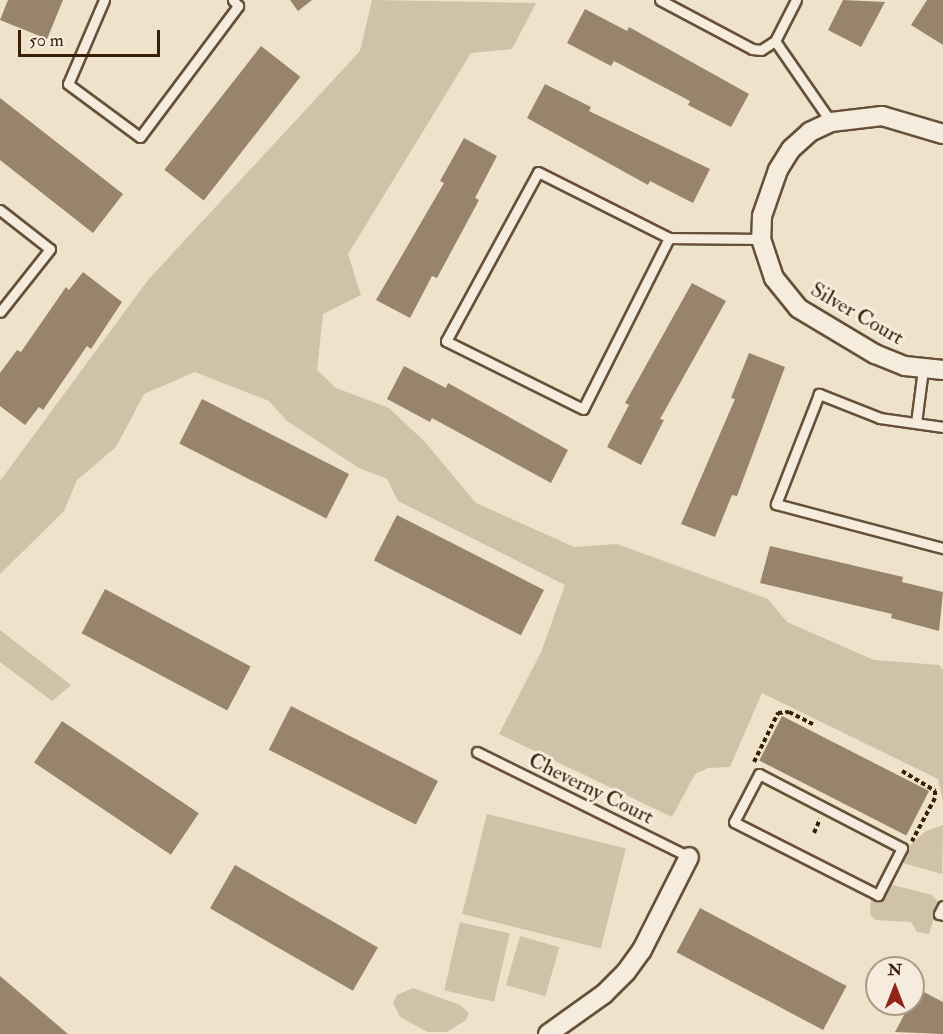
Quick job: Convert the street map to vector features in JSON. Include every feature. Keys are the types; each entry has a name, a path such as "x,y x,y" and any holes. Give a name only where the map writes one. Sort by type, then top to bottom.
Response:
{"street":[{"name":"Silver Court","path":"943,134 882,116 831,122 810,132 783,163 762,216 761,239 774,278 798,308 875,354 923,369 943,370"},
{"path":"548,1034 604,994 626,972 642,950 689,857"}],"lane":[{"path":"104,0 68,84 140,137 238,6 233,0"},
{"path":"660,0 752,49 769,48 775,42 796,0"},
{"path":"775,42 831,122"},
{"path":"669,238 583,409 446,342 538,171 669,238 761,239"},
{"path":"0,210 50,249 0,312"},
{"path":"916,423 923,369"},
{"path":"943,427 880,418 819,394 776,504 943,548"},
{"name":"Cheverny Court","path":"477,752 689,857"},
{"path":"759,774 902,850 878,895 734,822 759,774"},
{"path":"943,906 939,914 943,915"}],"path":[{"path":"757,778 753,770 755,754 778,713 789,712 814,725"},
{"path":"902,771 934,788 936,798 915,837 902,850"}],"shaded area":[{"path":"372,0 536,3 512,49 471,53 348,254 361,295 323,314 317,370 336,388 389,408 425,442 476,503 574,547 617,544 768,599 787,622 874,660 939,665 943,670 943,802 938,779 762,693 730,767 708,768 695,774 672,817 499,734 542,650 565,585 398,501 387,479 359,468 287,421 269,401 195,372 144,394 116,447 77,480 64,511 0,574 0,481 148,280 360,51"},
{"path":"0,630 71,685 52,701 0,662"},
{"path":"487,814 626,849 601,949 462,914"},
{"path":"943,825 942,874 903,863 901,857 908,847 926,831"},
{"path":"889,884 932,895 939,903 929,934 917,932 911,922 875,920 870,914 871,899 881,897"},
{"path":"460,922 510,933 494,1002 444,990"},
{"path":"520,936 559,947 545,996 506,985"},
{"path":"413,988 460,1005 469,1013 466,1020 447,1032 428,1032 400,1017 393,1003 397,995"}],"building":[{"path":"8,0 63,0 47,39 0,20"},
{"path":"290,0 312,0 298,11"},
{"path":"843,0 885,2 861,47 828,30"},
{"path":"927,0 943,0 943,45 911,25"},
{"path":"585,9 627,31 629,27 749,94 731,127 688,105 690,101 614,61 611,66 567,43"},
{"path":"261,46 300,77 204,201 164,170"},
{"path":"545,84 591,107 589,111 710,169 693,203 650,181 648,185 527,118"},
{"path":"0,98 123,194 93,233 0,160"},
{"path":"464,138 497,156 475,198 479,200 437,278 432,276 410,318 376,300 444,183 440,181"},
{"path":"83,272 122,302 91,349 87,346 43,410 39,407 25,425 0,406 0,373 17,350 21,352 66,287 69,290"},
{"path":"692,283 726,301 660,419 664,420 641,465 607,447 629,405 625,403"},
{"path":"749,353 785,367 737,496 732,495 715,537 681,524 735,399 731,398"},
{"path":"404,366 446,388 448,383 568,450 551,483 432,418 430,422 387,399"},
{"path":"202,399 349,474 326,518 179,444"},
{"path":"397,515 544,590 521,635 374,560"},
{"path":"770,546 903,577 902,582 943,592 939,631 891,618 892,614 760,583"},
{"path":"105,589 251,666 227,711 82,633"},
{"path":"291,706 438,781 416,825 269,750"},
{"path":"782,716 929,791 906,835 759,761"},
{"path":"62,721 199,813 171,855 34,762"},
{"path":"235,865 378,948 353,991 210,908"},
{"path":"700,908 847,986 823,1030 677,952"},
{"path":"0,976 68,1034 0,1034"},
{"path":"925,993 943,1002 943,1034 895,1032 904,1016 925,1016"}]}
